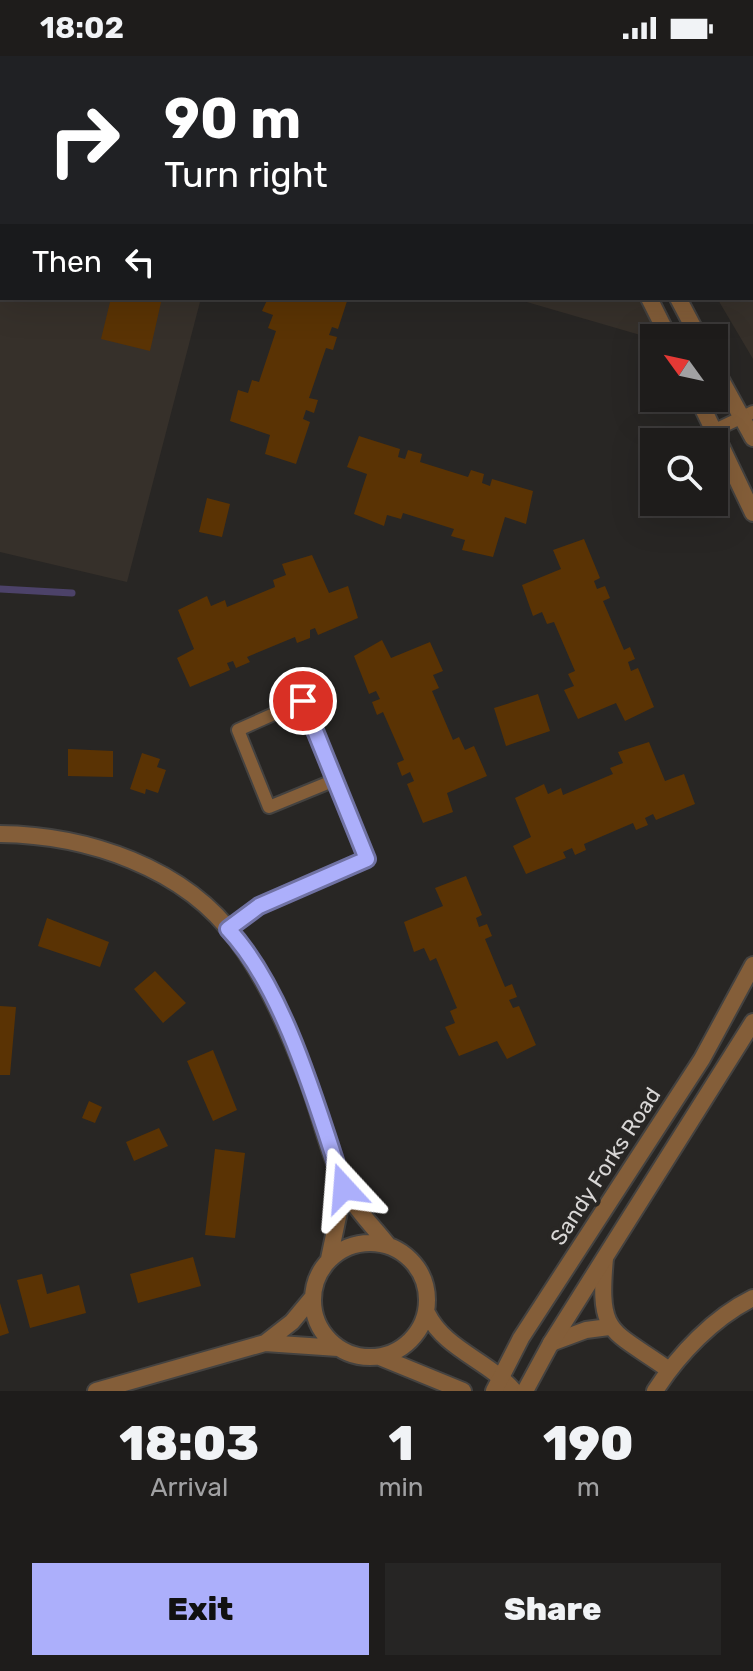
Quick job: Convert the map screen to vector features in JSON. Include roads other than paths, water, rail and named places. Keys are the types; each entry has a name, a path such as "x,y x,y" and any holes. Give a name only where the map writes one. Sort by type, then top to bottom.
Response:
{"street":[{"path":"650,300 662,324"},
{"path":"679,300 692,324"},
{"path":"728,387 748,415 753,438"},
{"path":"728,462 753,513"},
{"path":"0,834 69,839 138,862 173,883 228,929 263,980 294,1045 344,1188 387,1244"},
{"name":"Sandy Forks Road","path":"498,1384 521,1338 702,1059 753,965"},
{"path":"525,1391 551,1343 753,1022"},
{"path":"334,1255 344,1188"},
{"path":"96,1391 265,1343 338,1348 366,1358 387,1354 415,1336 427,1313 428,1295 420,1271 403,1252 387,1244 370,1242 334,1255 320,1271 312,1298 265,1343"},
{"path":"605,1258 600,1306 609,1327 669,1370"},
{"path":"312,1298 319,1326 338,1348"},
{"path":"655,1391 669,1370 730,1309 753,1298"},
{"path":"427,1313 443,1338 498,1384 514,1391"},
{"path":"551,1343 586,1330 609,1327"},
{"path":"387,1354 463,1391"}],"lane":[{"path":"720,428 748,415"},
{"path":"228,929 259,906 367,859 335,780 303,701 238,730 269,807 335,780"}],"waterway":[{"path":"0,589 72,593"}]}
